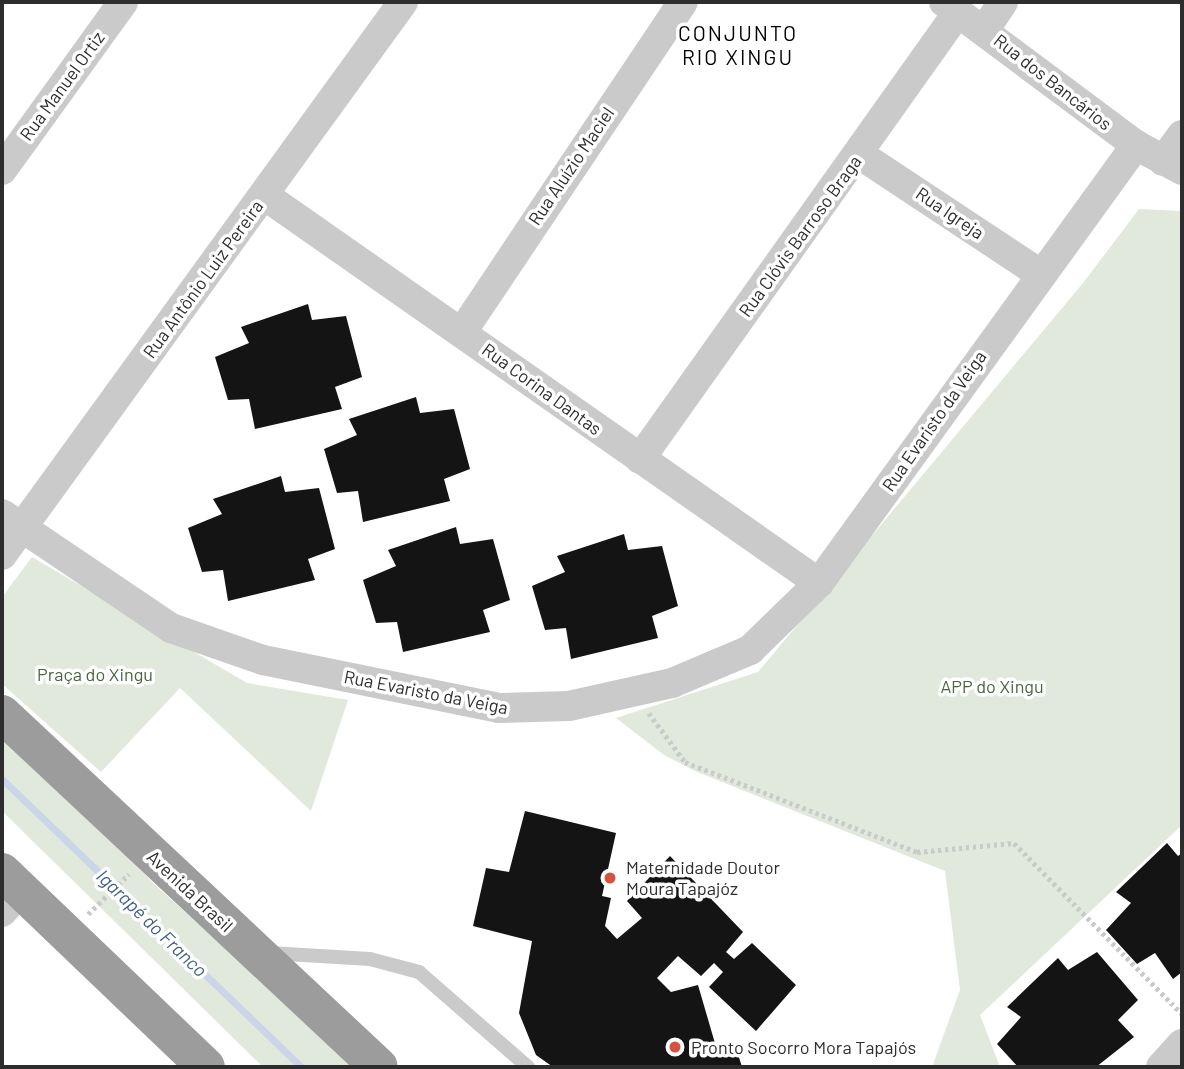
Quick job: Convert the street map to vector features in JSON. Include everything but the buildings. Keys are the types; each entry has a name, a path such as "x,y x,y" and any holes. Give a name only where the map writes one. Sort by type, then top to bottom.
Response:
{"highway":[{"name":"Avenida Brasil","path":"2,714 379,1067"},
{"path":"8,892 206,1067"}],"street":[{"name":"Rua Manuel Ortiz","path":"2,170 123,2"},
{"name":"Rua Antônio Luiz Pereira","path":"2,555 11,522 264,195 403,2"},
{"name":"Rua Aluízio Maciel","path":"462,332 574,159 683,2"},
{"path":"985,29 1003,2"},
{"name":"Rua dos Bancários","path":"951,7 985,29 1136,145 1173,166"},
{"name":"Rua Clóvis Barroso Braga","path":"640,459 859,154 951,7"},
{"path":"1173,166 1182,135"},
{"name":"Rua Evaristo da Veiga","path":"11,522 170,628 263,660 499,709 540,710 672,683 750,650 819,583 1039,273 1136,145"},
{"name":"Rua Igreja","path":"859,154 1039,273"},
{"name":"Rua Corina Dantas","path":"264,195 819,583"},
{"path":"1161,1067 1182,1044"}],"lane":[{"path":"256,953 331,954 419,972 528,1067"}],"path":[{"path":"637,691 662,734 685,762 917,852 1014,843 1182,1014"},
{"path":"80,923 132,870"}],"green space":[{"name":"APP do Xingu","path":"1139,209 1182,211 1182,825 980,1015 1000,1067 932,1067 960,990 945,871 697,772 664,755 616,718 758,672 1083,283"},
{"name":"Praça do Xingu","path":"32,557 247,683 348,700 311,811 180,688 101,772 2,684 2,597"},
{"path":"2,729 154,884 357,1067 263,1067 2,811"}],"waterway":[{"name":"Igarapé do Franco","path":"2,779 301,1067"}],"place":[{"name":"Maternidade Doutor Moura Tapajóz","path":"610,878"},
{"name":"Pronto Socorro Mora Tapajós","path":"675,1047"}],"district":[{"name":"CONJUNTO RIO XINGU","path":"738,45"}]}
